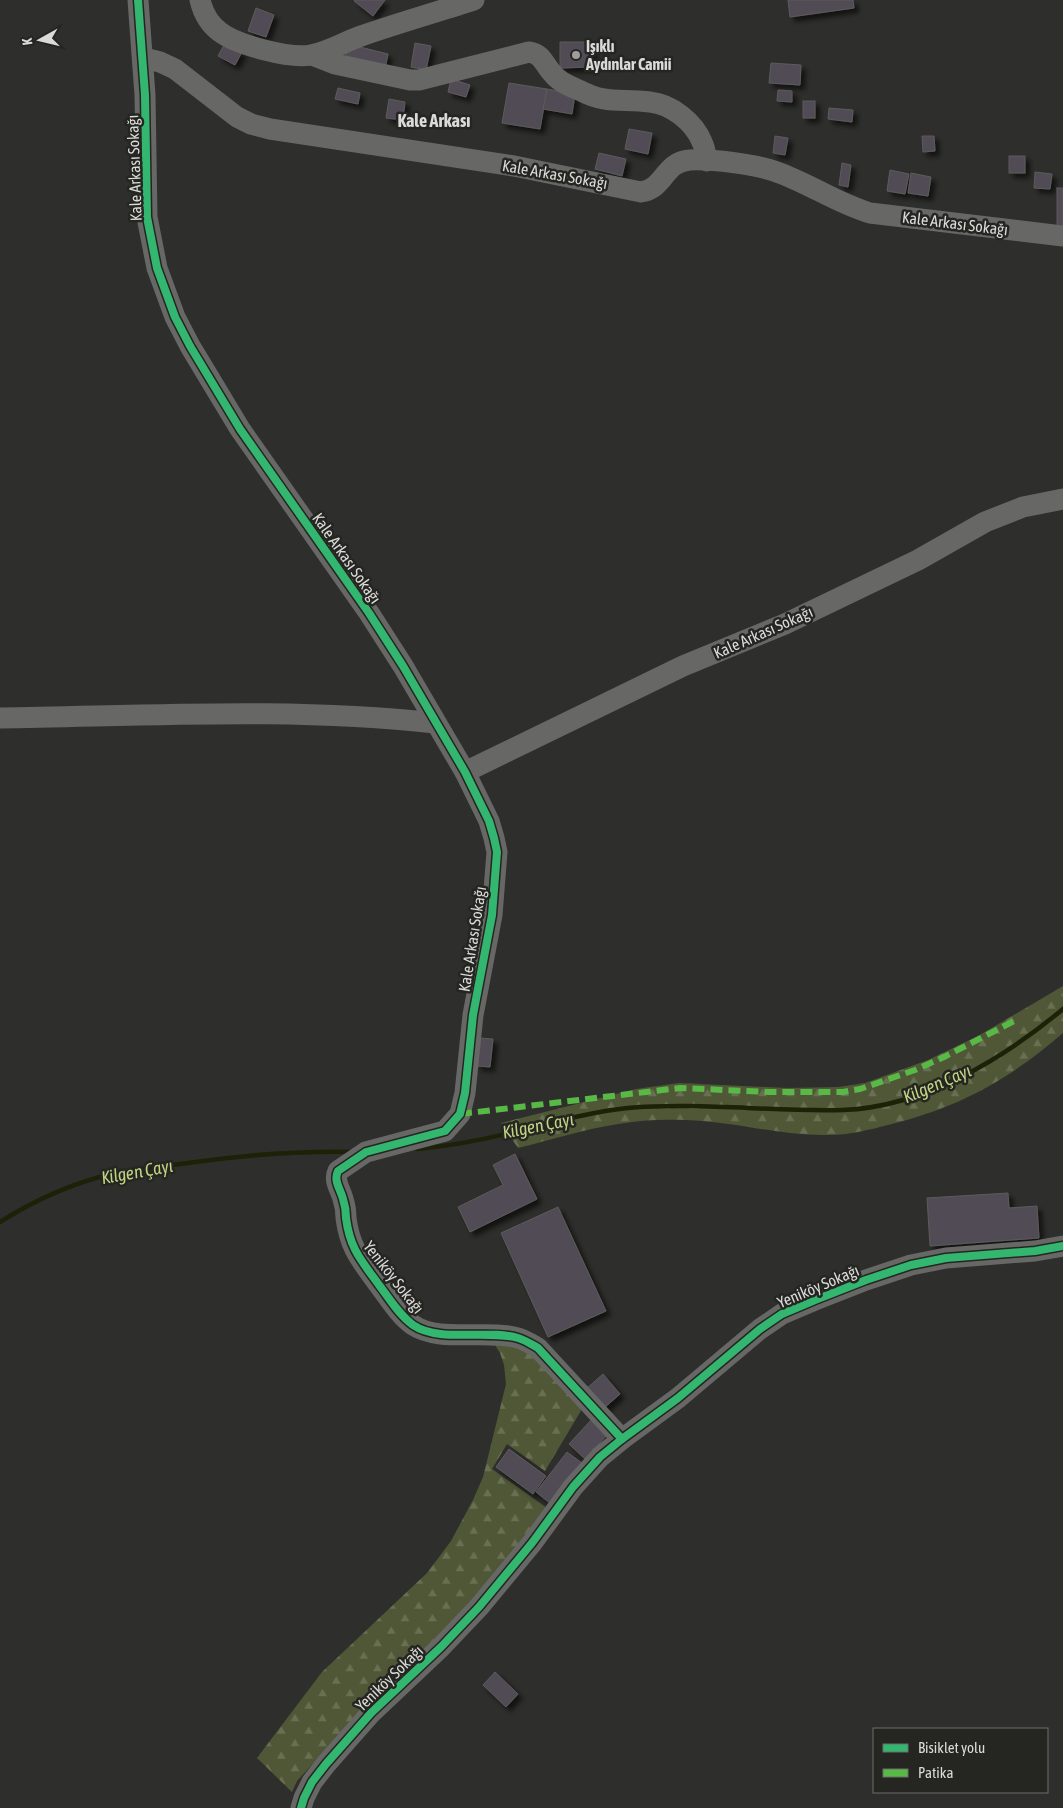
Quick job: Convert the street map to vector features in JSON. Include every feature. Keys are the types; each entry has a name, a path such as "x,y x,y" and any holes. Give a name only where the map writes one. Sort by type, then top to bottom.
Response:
{"street":[{"name":"Kale Arkası Sokağı","path":"138,0 144,58 147,217 157,268 175,317 190,346 240,429 369,613 403,666 465,772 489,821 494,838 497,852 492,915 474,1015 463,1106 454,1122 445,1131"},
{"path":"200,0 203,12 210,22 218,31 230,38 300,57 312,55 361,36 474,0"},
{"path":"312,55 335,64 410,80 419,80 529,52 534,53 540,56 552,74 560,80 593,97 602,100 651,102 673,110 693,127 699,135 707,161"},
{"name":"Kale Arkası Sokağı","path":"144,58 160,62 174,69 237,117 251,124 288,132 514,166 641,192 650,190 657,185 673,164 690,160 761,168 775,171 854,208 870,213 1063,236"},
{"name":"Kale Arkası Sokağı","path":"465,772 675,670 785,624 918,560 985,522 1023,507 1063,499"},
{"path":"0,718 272,715 389,719 435,723"},
{"name":"Yeniköy Sokağı","path":"445,1131 366,1152 338,1171 336,1180 343,1199 348,1233 358,1257 404,1317 415,1326 431,1332 516,1337 538,1348 622,1439"},
{"name":"Yeniköy Sokağı","path":"301,1808 312,1782 326,1764 372,1713 441,1647 479,1606 532,1543 573,1487 600,1458 622,1439 678,1398 760,1329 790,1310 866,1280 911,1266 946,1258 1035,1251 1063,1246"}],"green space":[{"path":"1063,986 1063,1033 1042,1050 1002,1078 960,1101 914,1118 873,1129 843,1134 810,1135 703,1121 651,1120 593,1129 518,1148 501,1123 636,1089 679,1083 787,1088 839,1087 865,1083 928,1060 978,1036"},
{"path":"524,1344 585,1404 545,1471 507,1444 492,1469 547,1508 463,1613 391,1682 297,1781 292,1792 257,1758 322,1672 427,1573 451,1541 483,1477 506,1384 504,1365 495,1345"}],"building":[{"path":"355,0 385,0 373,16"},
{"path":"788,0 853,0 854,8 790,17"},
{"path":"256,8 274,15 266,37 248,31"},
{"name":"Işıklı Aydınlar Camii","path":"560,42 592,42 592,67 560,68"},
{"path":"225,43 242,52 235,65 218,56"},
{"path":"415,43 431,46 426,70 411,67"},
{"path":"348,44 388,54 385,69 344,60"},
{"path":"771,63 801,65 800,85 769,83"},
{"path":"451,79 470,85 466,97 448,92"},
{"path":"509,83 547,89 540,129 502,123"},
{"path":"338,88 360,93 358,104 335,99"},
{"path":"547,89 575,94 572,114 543,109"},
{"path":"778,90 792,91 792,102 777,101"},
{"path":"389,99 405,102 403,120 386,118"},
{"path":"803,101 815,101 815,118 803,118"},
{"path":"829,108 853,110 852,122 828,119"},
{"path":"629,129 652,133 648,154 625,149"},
{"path":"775,136 788,138 785,155 773,153"},
{"path":"922,136 934,136 935,151 923,152"},
{"path":"599,153 626,159 622,176 595,169"},
{"path":"1009,156 1025,156 1025,173 1009,173"},
{"path":"842,163 851,165 848,187 839,185"},
{"path":"890,170 909,174 905,194 887,191"},
{"path":"1035,172 1052,174 1050,189 1034,188"},
{"path":"911,173 931,177 928,196 908,193"},
{"path":"1057,188 1063,188 1063,227 1057,227"},
{"path":"480,1038 493,1039 490,1067 477,1066"},
{"path":"515,1154 537,1199 470,1232 458,1207 503,1185 493,1165"},
{"path":"1008,1193 1009,1208 1037,1206 1039,1238 930,1246 927,1198"},
{"path":"558,1207 606,1311 548,1337 501,1233"},
{"path":"603,1374 620,1394 603,1409 586,1389"},
{"path":"593,1418 609,1433 585,1459 569,1444"},
{"path":"509,1449 546,1476 533,1494 496,1467"},
{"path":"567,1452 582,1463 551,1504 536,1492"},
{"path":"495,1672 518,1694 506,1707 483,1685"}],"waterway":[{"name":"Kilgen Çayı","path":"417,1149 478,1140 585,1115 628,1108 682,1106 843,1110 873,1107 903,1100 961,1077 1015,1045 1063,1009"},
{"name":"Kilgen Çayı","path":"0,1222 54,1193 112,1174 160,1166 250,1156 311,1152 352,1152"}],"marked path":[{"path":"460,1114 680,1088 769,1092 843,1092 860,1089 915,1070 1016,1020"}],"cycle path":[{"path":"138,0 145,95 147,217 157,268 175,317 190,346 240,429 369,613 403,666 465,772 489,821 497,852 492,915 473,1015 465,1093 460,1114 445,1131 366,1152 338,1171 336,1178 344,1204 350,1238 357,1254 367,1268 399,1311 413,1325 436,1333 506,1336 528,1342 538,1348 622,1439"},
{"path":"301,1808 312,1782 326,1764 371,1713 441,1647 479,1607 532,1543 573,1487 600,1457 678,1398 760,1329 782,1314 815,1300 911,1265 946,1258 1035,1251 1063,1246"}],"place":[{"name":"Işıklı Aydınlar Camii","path":"576,55"}],"district":[{"name":"Kale Arkası","path":"434,121"}]}
